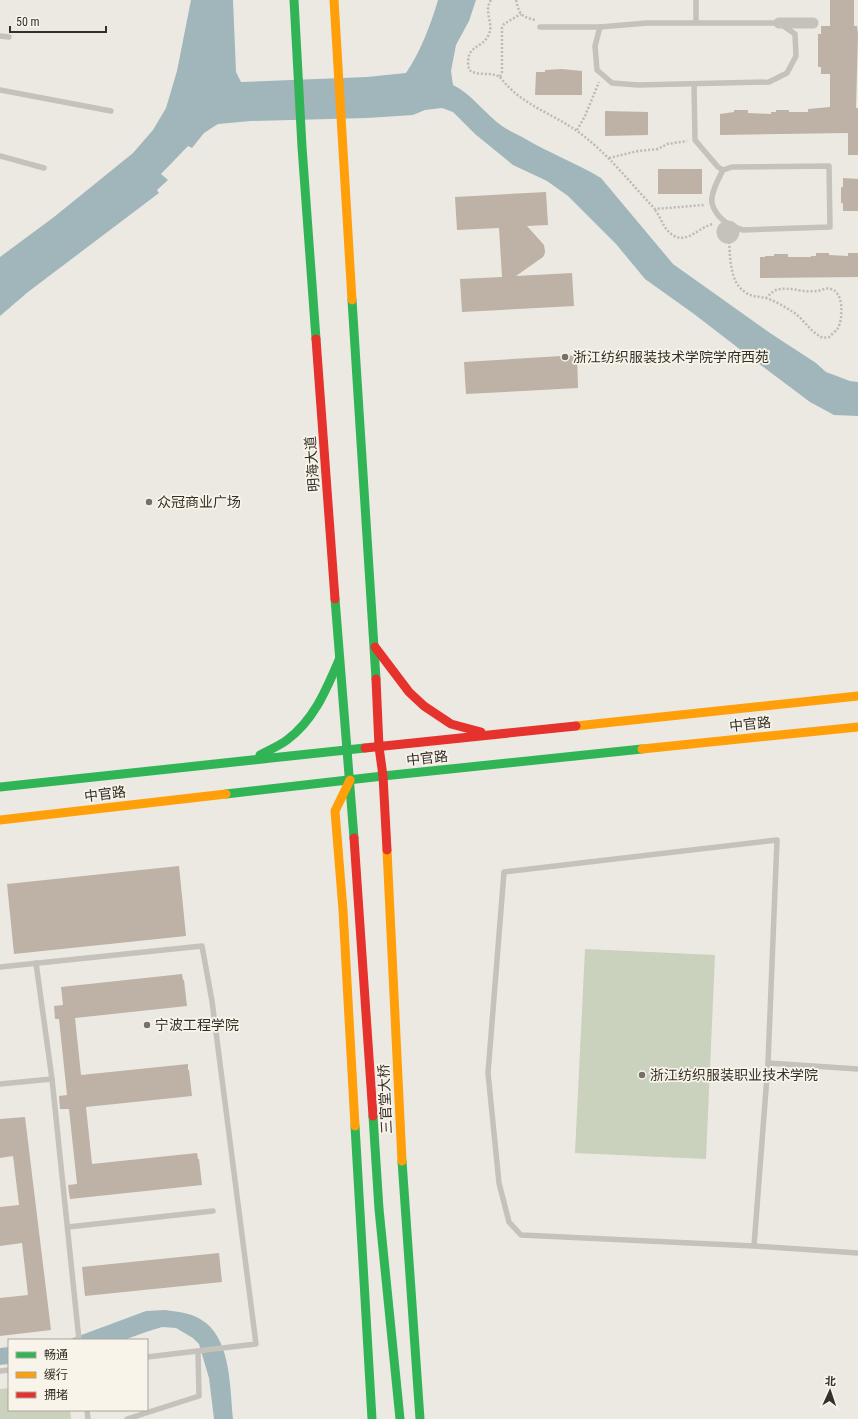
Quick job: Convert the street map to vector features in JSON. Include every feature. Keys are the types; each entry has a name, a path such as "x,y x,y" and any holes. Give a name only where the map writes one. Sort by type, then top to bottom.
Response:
{"main road":[{"name":"明海大道","path":"294,0 302,147 346,749 350,780"},
{"path":"334,0 375,647 379,747 383,776"},
{"path":"375,647 409,692 424,706 451,724 493,735"},
{"path":"251,759 287,741 304,725 323,698 340,656"},
{"name":"中官路","path":"0,787 251,759 379,747 858,696"},
{"name":"中官路","path":"0,820 383,776 858,727"},
{"name":"三官堂大桥","path":"383,776 404,1205 420,1419"},
{"path":"350,780 335,811 344,910 372,1419"},
{"name":"三官堂大桥","path":"350,780 379,1208 400,1419"}],"street":[{"path":"779,23 813,23"}],"lane":[{"path":"696,0 696,23"},
{"path":"540,27 600,27 647,23 779,23 794,34 796,56 788,73 769,82 638,85 612,83 598,70 595,46 600,27"},
{"path":"0,36 9,37"},
{"path":"694,84 695,140 718,167 723,170"},
{"path":"0,90 110,111"},
{"path":"0,156 44,168"},
{"path":"829,166 830,227 728,231 713,204 712,202 715,188 723,170 732,167 829,166"},
{"path":"754,1246 768,1063 777,840 504,872 488,1073 499,1183 509,1222 521,1236 754,1246 858,1253"},
{"path":"0,967 202,946 214,1016 256,1344 148,1357"},
{"path":"36,964 52,1079 79,1339"},
{"path":"768,1063 858,1069"},
{"path":"0,1084 52,1079"},
{"path":"68,1227 212,1212"},
{"path":"127,1419 199,1396 198,1352"}],"path":[{"path":"491,0 488,4 489,20 491,24 490,33 485,40 471,50 468,56 469,70 480,74 495,74 500,77 510,90 520,98 577,130 608,158 655,209 662,218 669,232 678,237 689,237 710,225 716,224 728,231 729,256 736,282 744,292 754,296 766,298 794,312 816,335 823,338 830,337 839,327 842,304 840,298 834,290 830,288 805,292 789,289 776,290 766,298"},
{"path":"516,0 519,13 523,17 537,21 540,27"},
{"path":"500,77 502,72 502,28 504,24 521,14"},
{"path":"577,130 585,116 602,74"},
{"path":"608,158 638,151 658,149 667,144 695,140"},
{"path":"655,209 713,204"}],"green space":[{"path":"585,949 715,955 706,1159 575,1153"},
{"path":"8,1388 8,1411 70,1411 71,1419 0,1419 0,1389"}],"water":[{"path":"191,0 233,0 236,72 241,82 367,77 406,73 425,38 438,0 476,0 469,21 456,45 451,71 453,85 467,94 505,128 601,178 673,264 770,333 816,363 826,372 850,381 858,382 858,416 834,415 810,402 694,314 645,279 616,244 568,196 547,181 513,165 475,134 453,112 442,108 425,110 413,115 367,118 251,121 218,124 204,133 192,148 188,146 161,174 168,180 157,190 159,193 28,292 0,316 0,257 54,217 133,153 153,130 166,108 177,71"},
{"path":"165,1310 196,1317 206,1323 214,1332 225,1354 228,1367 233,1419 214,1419 209,1378 199,1344 193,1338 176,1328 162,1327 127,1339 71,1339 146,1311"},
{"path":"8,1347 8,1364 0,1365 0,1348"}],"building":[{"path":"830,0 854,0 854,26 857,26 858,34 856,108 858,108 858,155 848,155 848,133 720,135 720,114 734,112 734,110 748,110 748,113 771,114 771,112 776,112 776,110 808,112 808,109 830,107 830,74 821,74 821,67 818,67 818,34 821,34 821,26 830,26"},
{"path":"562,69 582,71 582,95 535,95 536,72"},
{"path":"605,111 648,112 648,135 605,136"},
{"path":"658,169 702,169 702,194 658,194"},
{"path":"843,178 858,179 858,211 843,211 843,203 841,203 841,187 843,187"},
{"path":"546,192 548,225 527,226 544,245 545,253 543,257 516,276 572,273 574,306 462,312 460,279 502,277 499,228 457,230 455,197"},
{"path":"816,253 829,253 829,255 848,256 848,253 858,253 858,277 760,278 760,257 774,256 774,254 788,254 788,257 811,257 816,256"},
{"path":"577,355 578,388 466,394 464,362"},
{"path":"179,866 186,936 14,954 7,884"},
{"path":"182,974 187,1006 75,1018 81,1075 188,1064 189,1070 192,1096 86,1107 92,1164 197,1153 202,1185 70,1199 68,1185 77,1184 69,1109 60,1109 59,1096 67,1095 59,1019 55,1019 54,1006 63,1005 61,987"},
{"path":"25,1117 51,1330 0,1336 0,1298 28,1295 22,1243 0,1246 0,1207 19,1205 13,1156 0,1158 0,1119"},
{"path":"219,1253 222,1282 85,1296 82,1267"}],"traffic: fast":[{"path":"294,0 302,147 316,339"},
{"path":"352,300 376,679"},
{"path":"335,599 354,838"},
{"path":"260,755 287,740 305,723 318,704 339,660"},
{"path":"0,787 365,748"},
{"path":"226,794 642,749"},
{"path":"373,1116 379,1209 400,1419"},
{"path":"355,1126 372,1419"},
{"path":"402,1161 420,1419"}],"traffic: slow":[{"path":"334,0 352,300"},
{"path":"576,726 858,696"},
{"path":"642,749 858,727"},
{"path":"350,780 335,811 343,910 355,1126"},
{"path":"0,820 226,794"},
{"path":"387,850 402,1161"}],"traffic: jam":[{"path":"316,339 335,599"},
{"path":"375,647 409,692 424,706 451,724 481,732"},
{"path":"376,679 379,747 383,776 387,850"},
{"path":"365,748 576,726"},
{"path":"354,838 373,1116"}],"place":[{"name":"浙江纺织服装技术学院学府西苑","path":"565,357"},
{"name":"众冠商业广场","path":"149,502"},
{"name":"宁波工程学院","path":"147,1025"},
{"name":"浙江纺织服装职业技术学院","path":"642,1075"}]}
